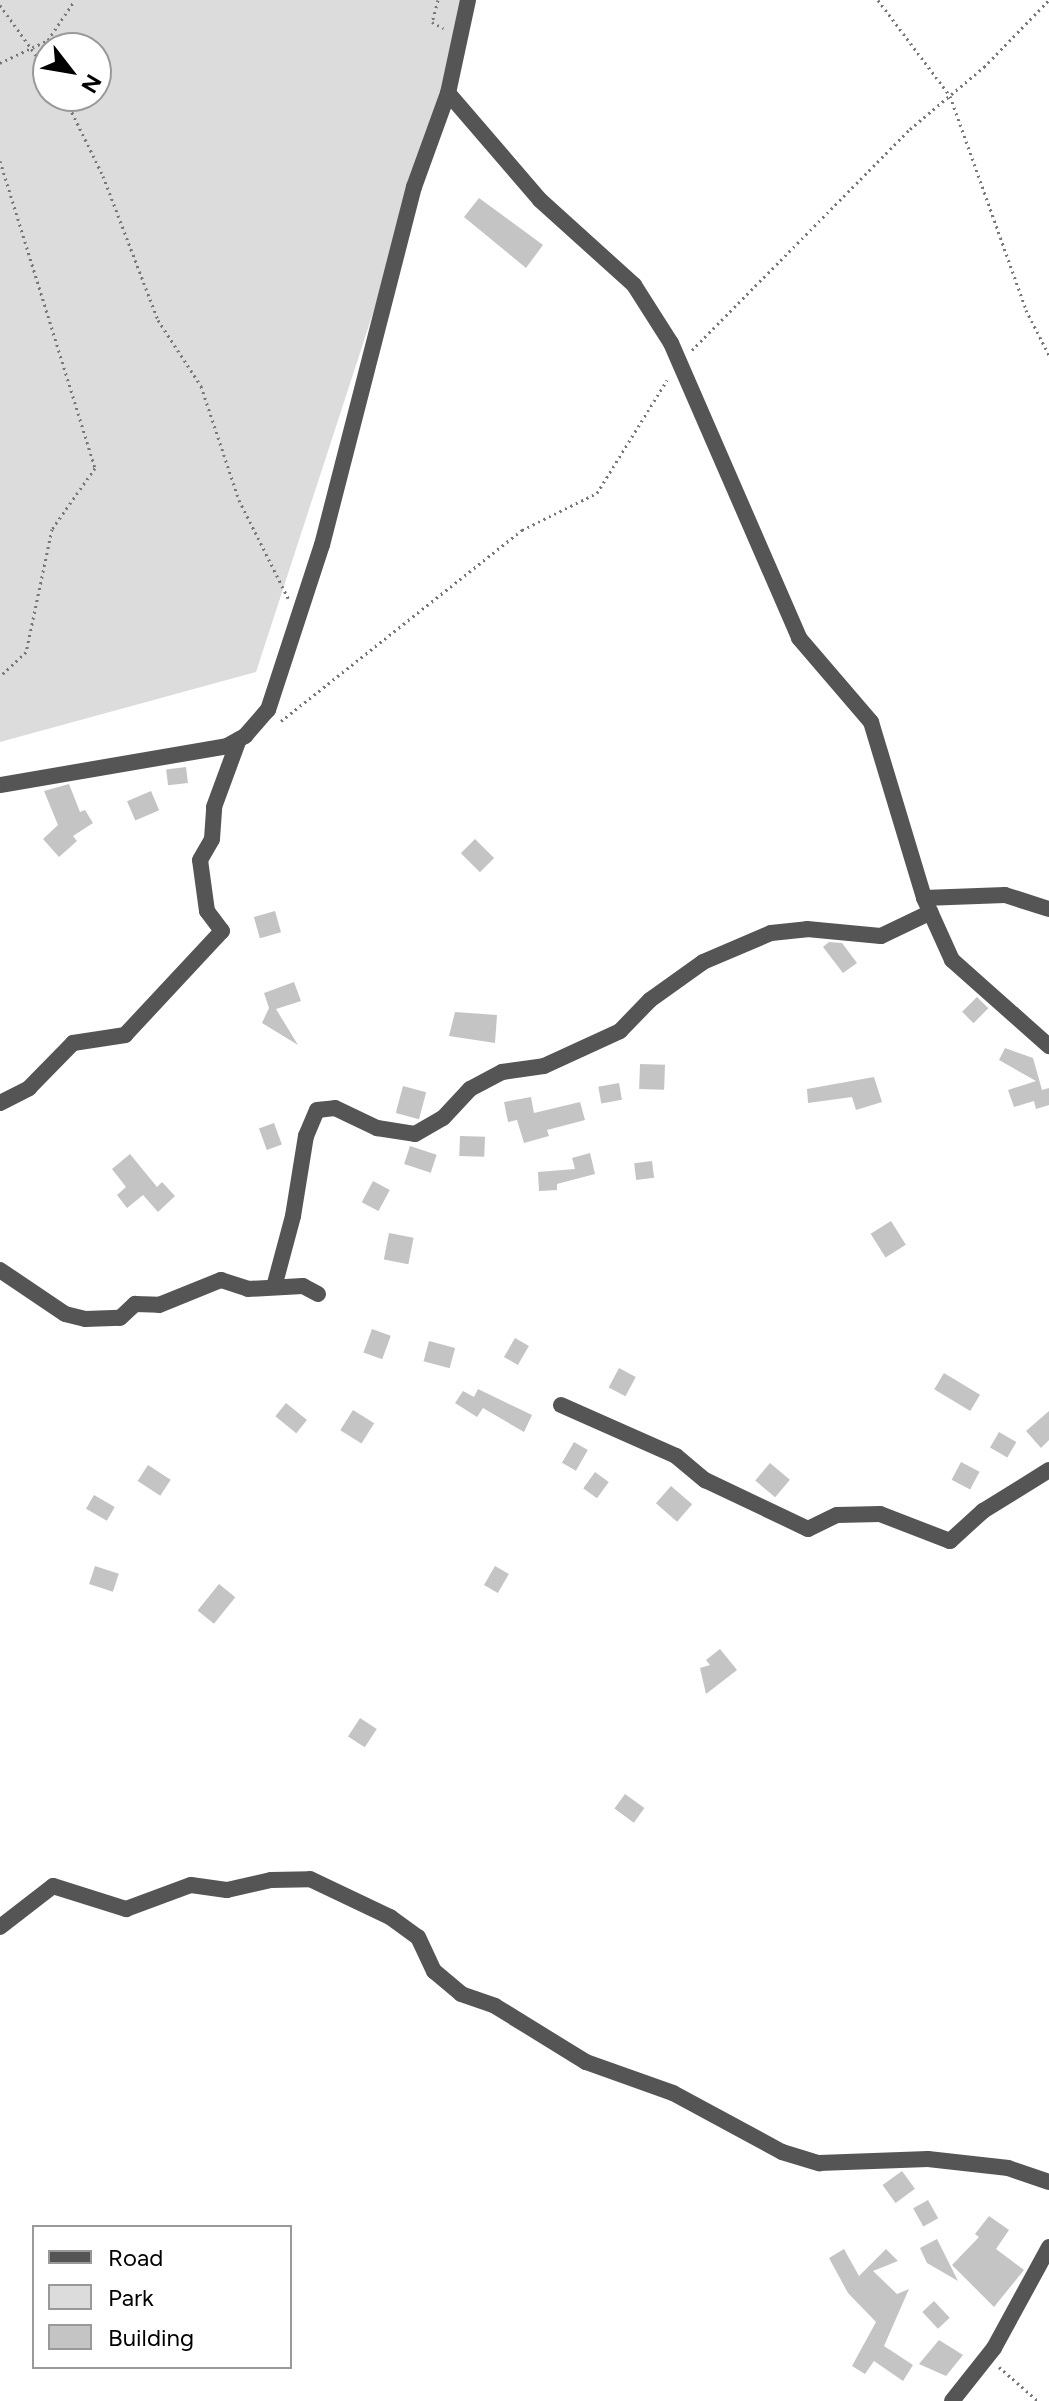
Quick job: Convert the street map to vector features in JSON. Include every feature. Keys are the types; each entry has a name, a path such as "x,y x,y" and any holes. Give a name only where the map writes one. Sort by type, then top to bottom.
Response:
{"street":[{"path":"0,785 227,746 254,726 268,710 302,610 395,277 414,187 448,93 468,0"},
{"path":"448,93 540,200 634,285 679,362 799,638 871,722 927,905 964,975 1049,1046"},
{"path":"0,1103 29,1088 73,1043 125,1035 222,931 207,911 200,860 212,839 214,807 239,739"},
{"path":"274,1287 293,1216 306,1136 317,1110 335,1108 377,1128 415,1134 443,1118 470,1089 502,1072 544,1066 620,1031 650,1000 703,962 771,933 807,929 881,936 927,905 1005,895 1049,909"},
{"path":"0,1270 65,1314 85,1319 120,1318 135,1304 159,1305 221,1280 248,1289 303,1286 318,1294"},
{"path":"561,1405 676,1456 705,1480 808,1529 837,1515 880,1514 950,1541 983,1511 1049,1470"},
{"path":"0,1927 53,1886 126,1909 191,1885 227,1890 271,1880 310,1879 379,1910 418,1937 434,1971 461,1994 495,2006 586,2062 673,2093 782,2152 819,2163 928,2159 1008,2168 1049,2182"},
{"path":"952,2401 987,2357 1049,2247"}],"path":[{"path":"0,63 48,40 75,0"},
{"path":"438,0 432,22 445,29 442,41"},
{"path":"878,0 950,96 1026,310 1049,355"},
{"path":"254,726 288,720 522,530 597,493 679,362 910,129 1023,31 1049,0"},
{"path":"0,5 31,49"},
{"path":"72,112 103,176 158,320 201,386 239,500 287,596 302,610"},
{"path":"0,161 95,468 52,529 26,652 0,676"},
{"path":"987,2357 1038,2401"}],"green space":[{"path":"0,0 475,0 256,672 0,742"}],"building":[{"path":"479,198 543,245 526,268 464,217"},
{"path":"186,767 188,783 168,785 166,769"},
{"path":"69,784 80,812 85,810 93,823 73,836 77,841 59,857 43,839 58,825 44,791"},
{"path":"151,791 159,810 135,820 127,801"},
{"path":"475,839 494,858 480,872 461,853"},
{"path":"275,911 281,932 260,938 254,917"},
{"path":"829,942 842,943 857,963 843,973 823,947"},
{"path":"294,982 301,1001 276,1009 298,1045 262,1023 269,1008 264,993"},
{"path":"977,997 988,1008 973,1023 962,1012"},
{"path":"455,1012 497,1015 495,1043 449,1036"},
{"path":"1005,1048 1033,1058 1042,1090 1049,1088 1049,1105 1036,1109 1034,1101 1014,1107 1008,1090 1036,1081 999,1060"},
{"path":"640,1064 665,1065 664,1090 639,1089"},
{"path":"874,1077 882,1102 856,1110 852,1097 808,1103 807,1089"},
{"path":"619,1083 622,1100 601,1103 598,1087"},
{"path":"403,1086 426,1092 419,1119 396,1113"},
{"path":"531,1097 534,1113 580,1102 585,1120 547,1130 549,1136 524,1143 517,1120 508,1122 504,1102"},
{"path":"274,1123 282,1145 267,1150 259,1128"},
{"path":"460,1136 485,1137 484,1157 459,1156"},
{"path":"410,1146 437,1155 431,1173 404,1164"},
{"path":"590,1153 595,1174 557,1184 557,1190 539,1191 538,1172 575,1169 572,1158"},
{"path":"130,1154 157,1187 162,1182 175,1196 158,1212 143,1195 127,1208 117,1195 126,1187 112,1169"},
{"path":"652,1161 654,1178 636,1180 634,1163"},
{"path":"373,1181 390,1190 379,1211 362,1202"},
{"path":"891,1221 906,1245 885,1257 871,1234"},
{"path":"389,1233 414,1238 408,1264 384,1260"},
{"path":"372,1329 391,1336 382,1359 363,1352"},
{"path":"515,1338 529,1346 518,1365 504,1357"},
{"path":"429,1341 455,1348 450,1368 424,1361"},
{"path":"619,1368 636,1377 625,1396 609,1387"},
{"path":"944,1373 980,1395 970,1411 934,1389"},
{"path":"478,1389 532,1415 524,1432 483,1408 477,1417 455,1403 463,1391 474,1397"},
{"path":"286,1403 307,1420 296,1433 275,1416"},
{"path":"353,1410 374,1423 361,1444 340,1430"},
{"path":"1049,1411 1049,1440 1041,1448 1026,1431"},
{"path":"999,1432 1016,1442 1007,1458 990,1448"},
{"path":"574,1442 588,1450 576,1471 562,1463"},
{"path":"961,1462 980,1472 970,1490 952,1480"},
{"path":"770,1463 790,1480 775,1497 755,1481"},
{"path":"148,1465 171,1480 160,1496 138,1481"},
{"path":"595,1472 609,1482 597,1498 583,1488"},
{"path":"671,1486 692,1504 677,1522 656,1503"},
{"path":"94,1495 115,1507 107,1521 86,1509"},
{"path":"95,1566 119,1574 113,1592 89,1584"},
{"path":"495,1566 509,1574 498,1593 484,1585"},
{"path":"219,1584 235,1597 214,1624 198,1610"},
{"path":"720,1649 737,1670 706,1694 700,1668 710,1665 706,1660"},
{"path":"360,1718 377,1729 365,1747 348,1736"},
{"path":"625,1794 644,1808 634,1823 614,1809"},
{"path":"902,2171 915,2189 896,2203 883,2185"},
{"path":"928,2200 938,2218 923,2227 913,2208"},
{"path":"989,2216 1009,2230 996,2249 1024,2270 994,2307 952,2265 979,2237 975,2234"},
{"path":"937,2239 958,2281 927,2263 920,2248"},
{"path":"844,2249 859,2276 886,2249 898,2261 873,2271 897,2294 909,2289 884,2346 913,2365 903,2381 874,2361 865,2374 852,2366 876,2322 848,2293 829,2258"},
{"path":"934,2301 950,2318 938,2329 922,2312"},
{"path":"939,2340 963,2355 946,2376 919,2364"}]}
